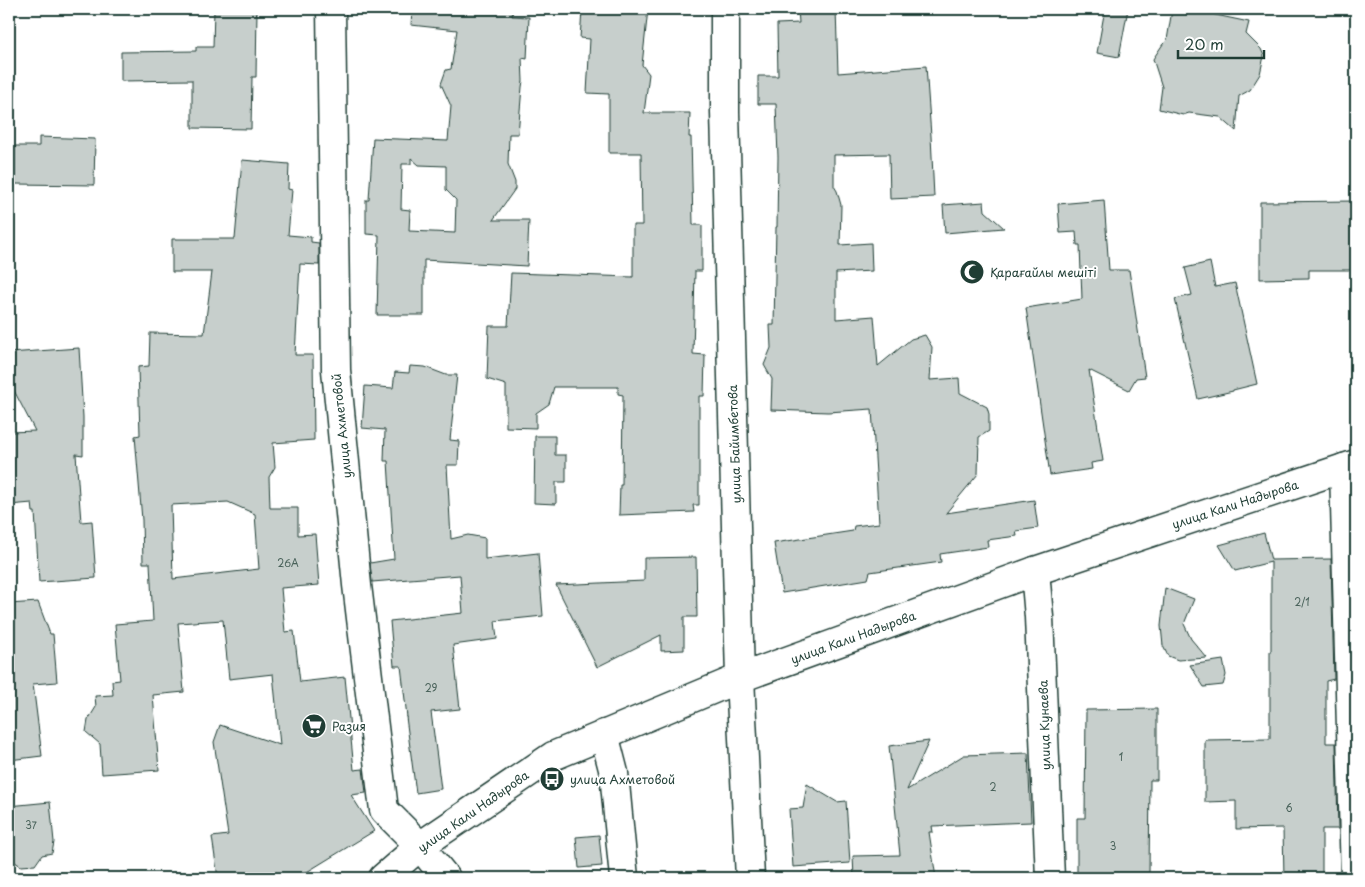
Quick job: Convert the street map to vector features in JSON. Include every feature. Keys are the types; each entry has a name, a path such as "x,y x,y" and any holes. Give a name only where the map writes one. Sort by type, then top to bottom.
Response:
{"street":[{"name":"улица Ахметовой","path":"331,9 336,370 357,585 384,810 420,846 446,878"},
{"name":"улица Байимбетова","path":"725,9 725,112 740,678 750,878"},
{"name":"улица Кали Надырова","path":"383,878 420,846 553,756 604,734 740,678 1035,571 1350,466"},
{"path":"1350,466 1346,511 1355,878"},
{"name":"улица Кунаева","path":"1035,571 1039,617 1050,878"},
{"path":"604,734 614,773 624,878"}],"building":[{"path":"214,9 257,9 256,77 252,77 251,129 192,128 192,80 121,81 121,52 196,51 196,47 213,47"},
{"path":"412,9 513,9 512,16 529,17 527,59 522,58 523,81 518,134 509,134 508,164 515,182 515,189 493,220 529,220 527,266 424,260 424,315 377,315 379,235 366,234 366,200 369,200 373,138 448,141 451,106 441,84 446,70 451,69 457,30 411,25","holes":["411,158 419,165 446,166 446,190 456,200 455,233 409,231 410,210 401,209 402,164 411,164"]},
{"path":"593,9 648,9 642,65 649,74 644,113 690,113 689,137 691,137 693,225 702,225 702,271 695,271 693,354 705,355 704,396 699,396 699,505 693,505 694,512 619,515 620,485 622,485 623,395 618,394 618,387 554,387 549,404 536,413 536,428 506,427 506,385 487,379 489,326 508,326 511,273 633,277 633,225 642,225 641,153 609,153 609,94 587,93 590,39 580,38 582,11 593,12"},
{"path":"798,9 836,9 838,73 926,66 934,197 890,199 889,154 834,155 834,186 841,205 840,245 871,243 872,271 836,273 836,319 874,316 878,366 911,339 925,335 932,347 930,380 959,378 960,393 987,407 989,431 979,437 978,474 946,513 1034,500 1038,528 1016,531 1017,536 987,540 988,547 940,554 941,562 870,572 868,579 782,593 774,543 853,531 854,526 879,523 872,409 828,412 771,410 772,379 764,365 771,348 770,325 774,325 778,157 776,104 758,104 758,76 778,76 777,24 799,23"},
{"path":"1105,9 1128,9 1119,57 1097,53"},
{"path":"1172,10 1192,10 1249,22 1246,34 1261,49 1264,56 1260,74 1250,90 1239,96 1236,131 1220,117 1189,113 1183,115 1159,109 1162,87 1153,59 1167,40"},
{"path":"39,137 95,139 94,185 15,184 15,146 39,146"},
{"path":"242,160 289,164 288,189 292,190 288,235 311,237 311,242 319,243 319,265 300,264 295,355 313,355 314,440 273,443 275,467 269,477 270,508 298,508 298,535 315,534 319,585 281,588 285,632 294,631 300,682 345,677 354,770 363,769 366,793 351,795 374,831 297,878 218,878 212,837 228,835 214,742 220,725 280,745 273,674 229,679 223,620 178,623 184,692 153,695 159,770 102,774 100,744 86,732 88,720 96,707 95,696 113,695 112,681 120,680 115,624 153,621 150,563 143,563 142,520 135,436 140,435 138,367 149,366 150,333 204,334 212,272 172,272 172,239 235,239","holes":["228,502 255,514 259,569 173,579 171,505"]},
{"path":"1104,200 1109,270 1129,270 1145,377 1136,378 1129,390 1089,370 1103,461 1091,463 1092,469 1050,475 1026,308 1082,299 1080,245 1077,245 1076,232 1060,233 1058,204"},
{"path":"1356,201 1356,270 1309,270 1309,278 1260,279 1260,202"},
{"path":"984,202 985,211 1004,228 945,233 943,205"},
{"path":"1210,262 1215,287 1235,283 1257,384 1198,399 1175,299 1192,295 1185,268"},
{"path":"79,348 83,455 76,454 81,522 92,521 96,578 39,582 35,512 33,512 32,503 9,505 9,432 35,431 9,381 9,353"},
{"path":"410,366 425,367 446,375 457,375 450,440 459,441 458,465 447,465 451,539 468,535 485,538 485,559 538,553 543,616 495,621 497,639 453,645 460,709 431,712 441,789 416,793 401,666 394,666 390,621 463,613 460,575 372,582 370,563 394,559 388,461 384,461 385,430 362,428 365,386 393,388 395,372 409,373"},
{"path":"535,436 555,436 555,455 566,455 566,482 556,482 556,504 534,503"},
{"path":"1264,533 1271,560 1331,559 1334,679 1326,681 1326,743 1336,743 1338,829 1322,829 1322,878 1284,878 1283,828 1236,829 1236,801 1205,802 1205,740 1270,739 1271,562 1235,571 1219,545"},
{"path":"696,557 697,617 684,617 684,650 661,651 661,635 597,667 556,585 644,581 644,558"},
{"path":"1165,588 1194,599 1184,624 1191,639 1207,658 1178,660 1168,656 1163,646 1161,626"},
{"path":"38,602 50,634 53,634 57,682 33,684 42,756 9,760 9,604"},
{"path":"1223,660 1226,675 1223,685 1204,687 1190,665"},
{"path":"1157,709 1157,780 1150,780 1149,873 1077,873 1077,818 1085,818 1086,710"},
{"path":"929,741 907,790 964,755 1028,753 1031,822 932,826 933,832 929,832 936,878 854,878 853,856 900,855 889,746"},
{"path":"807,784 837,802 846,801 850,863 793,867 789,809 803,808"},
{"path":"50,802 54,842 52,853 42,855 35,865 21,866 9,858 9,806"},
{"path":"599,835 602,866 579,868 576,837"}],"place":[{"name":"Қарағайлы мешіті","path":"972,272"},
{"name":"Разия","path":"314,726"},
{"name":"улица Ахметовой","path":"552,779"}]}
